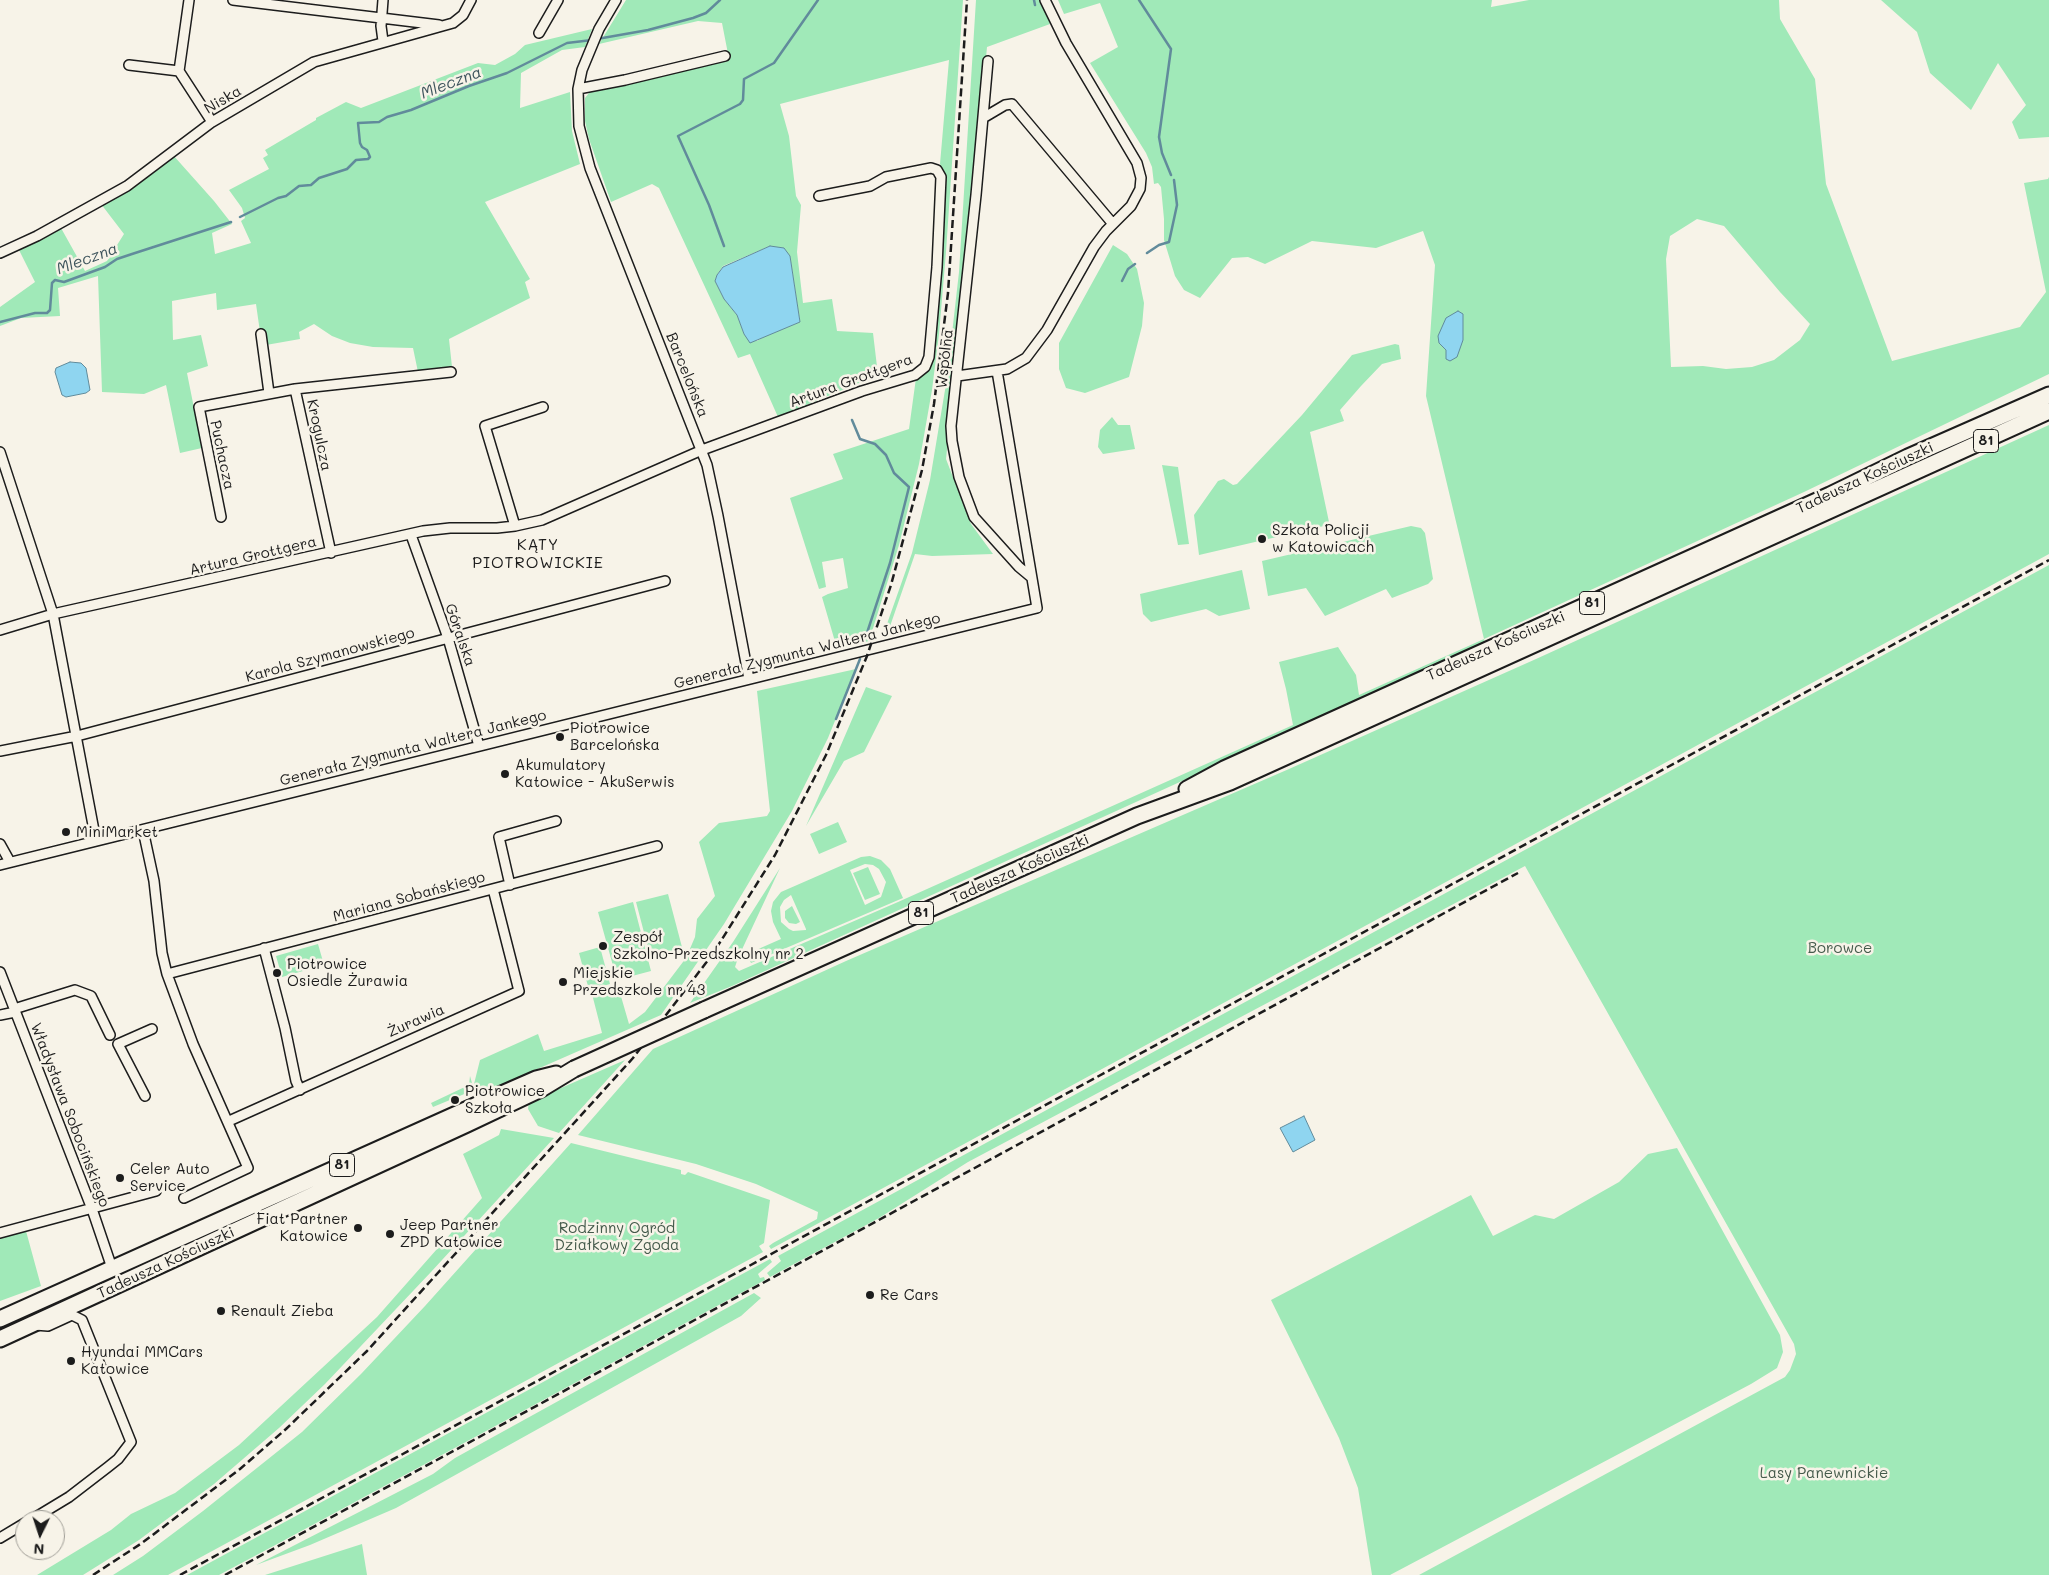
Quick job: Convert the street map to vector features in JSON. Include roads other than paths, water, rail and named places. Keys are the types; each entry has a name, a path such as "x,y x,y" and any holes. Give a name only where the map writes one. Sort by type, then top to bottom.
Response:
{"main road":[{"name":"Tadeusza Kościuszki","path":"1137,816 1224,769 1830,495 1908,457 2049,395"},
{"name":"Tadeusza Kościuszki","path":"0,1339 467,1124 541,1089 574,1069 704,1010 1137,816 1230,782 2049,411"},
{"name":"Tadeusza Kościuszki","path":"0,1320 536,1079 574,1069"}],"street":[{"path":"190,0 179,71 212,122"},
{"path":"233,0 444,26"},
{"path":"383,0 381,18 383,41"},
{"name":"Niska","path":"0,253 37,236 128,186 212,122 314,62 383,41 453,23 463,15 471,0"},
{"path":"539,33 558,0"},
{"name":"Barcelońska","path":"616,0 590,47 578,89 579,126 590,168 702,450 711,479 749,679"},
{"path":"957,376 997,371 1012,367 1022,361 1051,324 1094,247 1131,206 1140,189 1141,178 1138,163 1066,43 1045,0"},
{"path":"578,89 625,80 725,56"},
{"name":"Wspólna","path":"988,61 951,426 959,477 974,517 1019,567 1031,577"},
{"path":"129,65 179,71"},
{"path":"982,118 1004,105 1012,104 1113,224"},
{"name":"Artura Grottgera","path":"0,630 53,614 423,531 450,528 515,526 542,520 702,450 862,391 915,375 925,367 929,357 937,267 941,177 938,170 931,168 886,177 870,186 819,196"},
{"path":"261,334 269,393"},
{"path":"997,371 1031,577"},
{"name":"Krogulcza","path":"331,553 294,389 451,372"},
{"name":"Puchacza","path":"221,517 199,407 294,389"},
{"path":"515,526 485,426 544,407"},
{"path":"0,452 53,614 96,841"},
{"name":"Góralska","path":"411,535 448,638 480,746"},
{"name":"Generała Zygmunta Waltera Jankego","path":"0,865 1038,608 1031,577"},
{"name":"Karola Szymanowskiego","path":"0,751 77,736 665,581"},
{"path":"510,885 499,837 556,821"},
{"path":"143,830 154,881 162,953 167,974 193,1044 248,1168 184,1198"},
{"path":"0,844 10,862"},
{"name":"Mariana Sobańskiego","path":"167,974 657,846"},
{"name":"Żurawia","path":"228,1121 519,991 494,889"},
{"path":"264,948 285,1028 296,1081 300,1090"},
{"name":"Władysława Sobocińskiego","path":"0,972 92,1209 112,1268"},
{"path":"0,1015 75,990 91,996 110,1036"},
{"path":"145,1096 118,1044 152,1029"},
{"path":"0,1233 156,1192"},
{"path":"32,1324 48,1326 72,1315 82,1320 131,1442 118,1459 108,1468 69,1497 48,1510"},
{"path":"0,1538 15,1529"}],"water":[{"path":"770,246 784,248 790,256 800,322 750,343 744,334 737,315 724,299 715,281 723,267"},
{"path":"1458,311 1463,314 1463,340 1457,357 1450,361 1446,359 1446,350 1439,343 1438,336 1446,318"},
{"path":"70,362 81,363 86,368 90,390 86,393 66,397 62,395 55,372 56,368"},
{"path":"1304,1116 1315,1140 1293,1152 1280,1128"}],"waterway":[{"name":"Mleczna","path":"597,39 648,30 693,18 706,13 720,0"},
{"path":"724,246 709,205 678,136 740,104 743,100 744,79 774,63 818,0"},
{"path":"1034,0 1035,5"},
{"path":"1139,0 1171,49 1159,137 1162,153 1171,175"},
{"name":"Mleczna","path":"240,217 278,198 286,196 299,186 311,185 319,178 347,169 356,160 368,159 370,157 367,150 360,143 358,123 379,122 387,117 411,110 469,86 507,73 567,43 592,40"},
{"path":"1147,253 1159,245 1169,242 1177,205 1174,180"},
{"name":"Mleczna","path":"0,322 35,313 47,313 50,310 52,283 55,280 64,282 105,267 117,259 231,222"},
{"path":"1122,281 1128,269 1135,264"},
{"path":"852,420 860,439 875,444 886,455 894,473 909,487 890,563 865,639"},
{"path":"836,719 860,659"}],"railway":[{"path":"93,1575 142,1543 240,1469 286,1429 367,1351 633,1058 712,955 775,855 826,755 867,656 891,585 922,470 934,404 948,293 967,0"},
{"path":"180,1575 2049,560"},
{"path":"225,1575 1518,873"}],"place":[{"name":"Szkoła Policji w Katowicach","path":"1262,539"},
{"name":"Piotrowice Barcelońska","path":"560,737"},
{"name":"Akumulatory Katowice - AkuSerwis","path":"505,774"},
{"name":"MiniMarket","path":"66,832"},
{"name":"Zespół Szkolno-Przedszkolny nr 2","path":"603,946"},
{"name":"Piotrowice Osiedle Żurawia","path":"277,973"},
{"name":"Miejskie Przedszkole nr 43","path":"563,982"},
{"name":"Piotrowice Szkoła","path":"455,1100"},
{"name":"Celer Auto Service","path":"120,1178"},
{"name":"Fiat Partner Katowice","path":"358,1228"},
{"name":"Jeep Partner ZPD Katowice","path":"390,1234"},
{"name":"Re Cars","path":"870,1295"},
{"name":"Renault Zieba","path":"221,1311"},
{"name":"Hyundai MMCars Katowice","path":"71,1361"}],"district":[{"name":"KĄTY PIOTROWICKIE","path":"538,554"}],"park label":[{"name":"Borowce","path":"1840,948"},
{"name":"Rodzinny Ogród Działkowy Zgoda","path":"617,1236"},
{"name":"Lasy Panewnickie","path":"1824,1473"}]}
